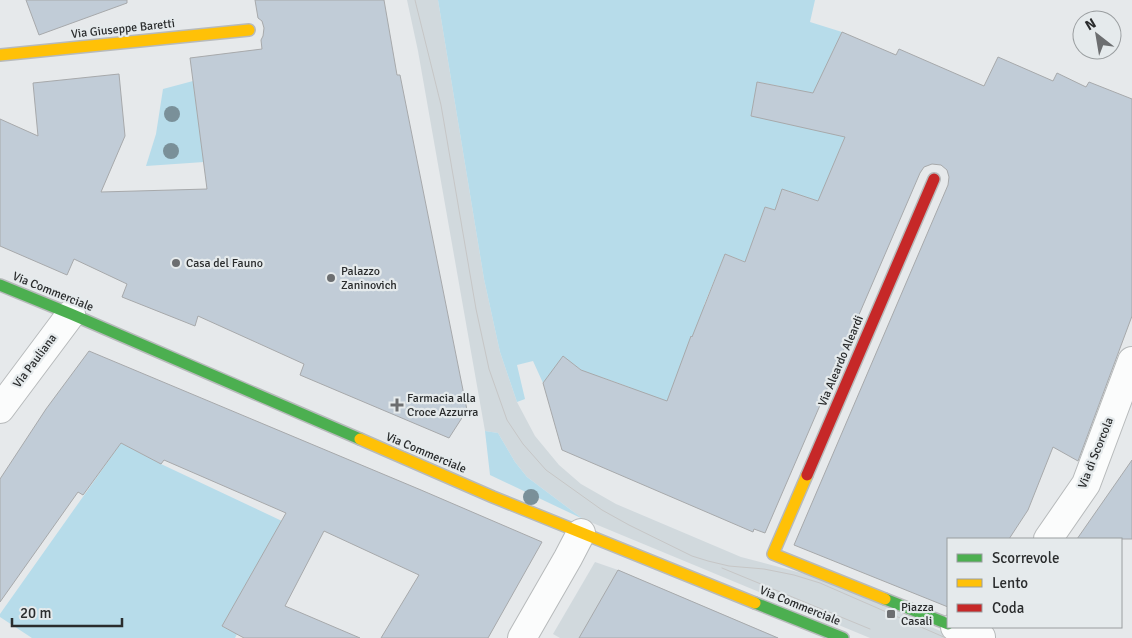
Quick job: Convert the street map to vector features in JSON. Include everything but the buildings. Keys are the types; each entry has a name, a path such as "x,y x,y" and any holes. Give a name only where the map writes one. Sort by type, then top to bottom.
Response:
{"main road":[{"name":"Via Giuseppe Baretti","path":"0,55 249,30"},
{"name":"Via Aleardo Aleardi","path":"934,179 773,554 947,624"},
{"name":"Via Commerciale","path":"0,285 493,497 844,638"}],"street":[{"name":"Via Pauliana","path":"0,409 70,314"},
{"name":"Via di Scorcola","path":"1049,538 1086,484 1132,361"},
{"path":"522,638 581,533"},
{"path":"960,628 983,634"}],"shaded area":[{"path":"407,0 438,0 484,279 500,352 517,402 535,436 559,465 581,484 616,504 741,557 824,579 956,638 870,638 583,519 527,477 515,462 498,433 485,431 418,51"},
{"path":"438,0 815,0 810,22 842,32 820,80 892,151 818,201 782,189 775,210 765,207 755,234 774,273 725,254 704,305 741,355 691,336 667,418 629,387 601,377 599,383 564,357 543,383 533,361 517,365 525,399 517,402 500,352 484,279","holes":["758,82 799,90 751,116"]},
{"path":"193,81 204,162 146,166 156,134 163,89"},
{"path":"485,431 498,433 515,462 527,477 583,519 490,475"},
{"path":"121,443 282,521 222,626 237,634 235,638 32,638 0,617 0,614"},
{"path":"595,562 779,638 560,638 553,634"}],"tram line":[{"path":"415,0 441,105 476,309 489,369 507,420 523,444 546,470 602,510 692,556 729,566 764,569 794,575 820,583 946,638"},
{"path":"722,568 870,629"}],"traffic: fast":[{"path":"0,285 360,439"},
{"path":"885,599 947,624"},
{"path":"755,603 843,638"}],"traffic: slow":[{"path":"0,55 249,30"},
{"path":"360,439 493,497 755,603"},
{"path":"807,475 773,554 885,599"}],"traffic: jam":[{"path":"807,475 934,179"}],"place":[{"name":"Casa del Fauno","path":"176,263"},
{"name":"Palazzo Zaninovich","path":"331,278"},
{"name":"Farmacia alla Croce Azzurra","path":"397,405"},
{"name":"Piazza Casali","path":"891,614"}]}
